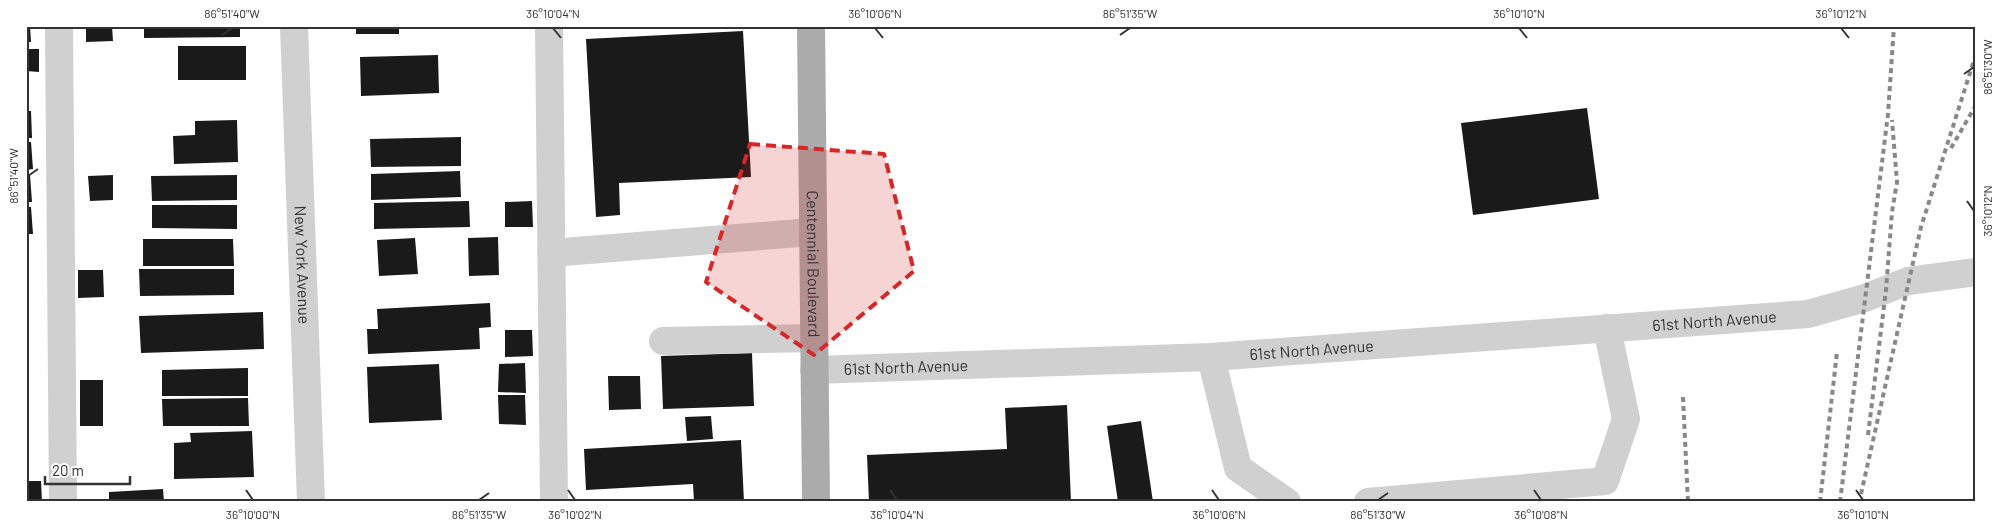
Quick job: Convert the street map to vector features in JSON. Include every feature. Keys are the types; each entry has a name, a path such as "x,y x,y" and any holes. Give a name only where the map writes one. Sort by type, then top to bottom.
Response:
{"main road":[{"name":"Centennial Boulevard","path":"810,26 816,502"}],"street":[{"path":"59,26 63,502"},
{"name":"New York Avenue","path":"294,26 311,502"},
{"path":"549,26 554,502"},
{"path":"551,253 812,232"},
{"name":"61st North Avenue","path":"814,370 1211,357 1808,314 1865,298 1908,281 1976,272"},
{"path":"1368,502 1604,481 1626,419 1607,328"},
{"path":"663,341 814,338"},
{"path":"1211,357 1238,468 1287,502"}],"highlighted area":[{"path":"750,144 884,154 914,271 814,355 706,282"}],"building":[{"path":"26,26 30,26 31,42 26,42"},
{"path":"86,26 112,26 113,41 86,42"},
{"path":"144,26 240,26 240,37 144,38"},
{"path":"356,26 399,26 399,34 356,34"},
{"path":"743,31 751,177 619,183 620,215 596,217 586,39"},
{"path":"178,46 246,46 246,80 178,80"},
{"path":"26,49 39,49 39,72 26,71"},
{"path":"438,55 439,93 361,96 360,57"},
{"path":"1587,108 1599,199 1473,215 1461,123"},
{"path":"26,111 31,111 32,138 26,138"},
{"path":"237,120 238,162 174,164 173,136 195,135 195,121"},
{"path":"461,137 461,166 371,167 370,139"},
{"path":"26,142 31,142 33,169 26,170"},
{"path":"460,171 461,197 371,200 371,174"},
{"path":"26,175 30,175 32,202 26,202"},
{"path":"113,175 113,200 90,201 88,176"},
{"path":"237,175 237,200 152,201 151,176"},
{"path":"469,201 470,227 374,229 374,203"},
{"path":"532,201 533,227 505,227 505,202"},
{"path":"152,205 237,205 237,229 152,228"},
{"path":"26,207 31,207 33,234 26,234"},
{"path":"498,237 499,275 469,276 468,238"},
{"path":"415,238 418,274 379,276 377,240"},
{"path":"143,239 233,239 234,266 143,266"},
{"path":"139,269 234,269 234,295 140,296"},
{"path":"78,270 103,270 104,297 78,298"},
{"path":"490,303 491,327 479,328 480,349 368,354 367,329 378,329 377,309"},
{"path":"263,312 264,349 141,353 139,316"},
{"path":"505,330 532,330 533,356 505,357"},
{"path":"752,353 754,406 663,409 661,356"},
{"path":"525,363 526,393 498,392 499,364"},
{"path":"439,364 442,420 369,423 367,367"},
{"path":"248,368 248,396 162,396 162,370"},
{"path":"608,376 640,376 641,409 609,410"},
{"path":"80,380 103,380 103,426 80,426"},
{"path":"498,395 525,395 526,425 499,424"},
{"path":"248,398 249,426 163,426 162,399"},
{"path":"1067,405 1071,502 869,502 867,455 1007,449 1005,408"},
{"path":"711,416 713,439 687,441 685,417"},
{"path":"1141,421 1153,502 1118,502 1107,426"},
{"path":"252,431 254,477 174,479 174,443 191,442 190,433"},
{"path":"741,440 744,502 694,502 693,484 586,490 584,449"},
{"path":"26,481 41,481 42,502 26,502"},
{"path":"163,489 164,502 109,502 109,492"}],"railway":[{"path":"1840,502 1888,114 1894,26"},
{"path":"1861,494 1921,227 1976,54"},
{"path":"1951,148 1976,105"},
{"path":"1868,435 1886,290 1892,212 1897,182 1892,120"},
{"path":"1820,502 1837,352"},
{"path":"1683,397 1688,502"}]}
